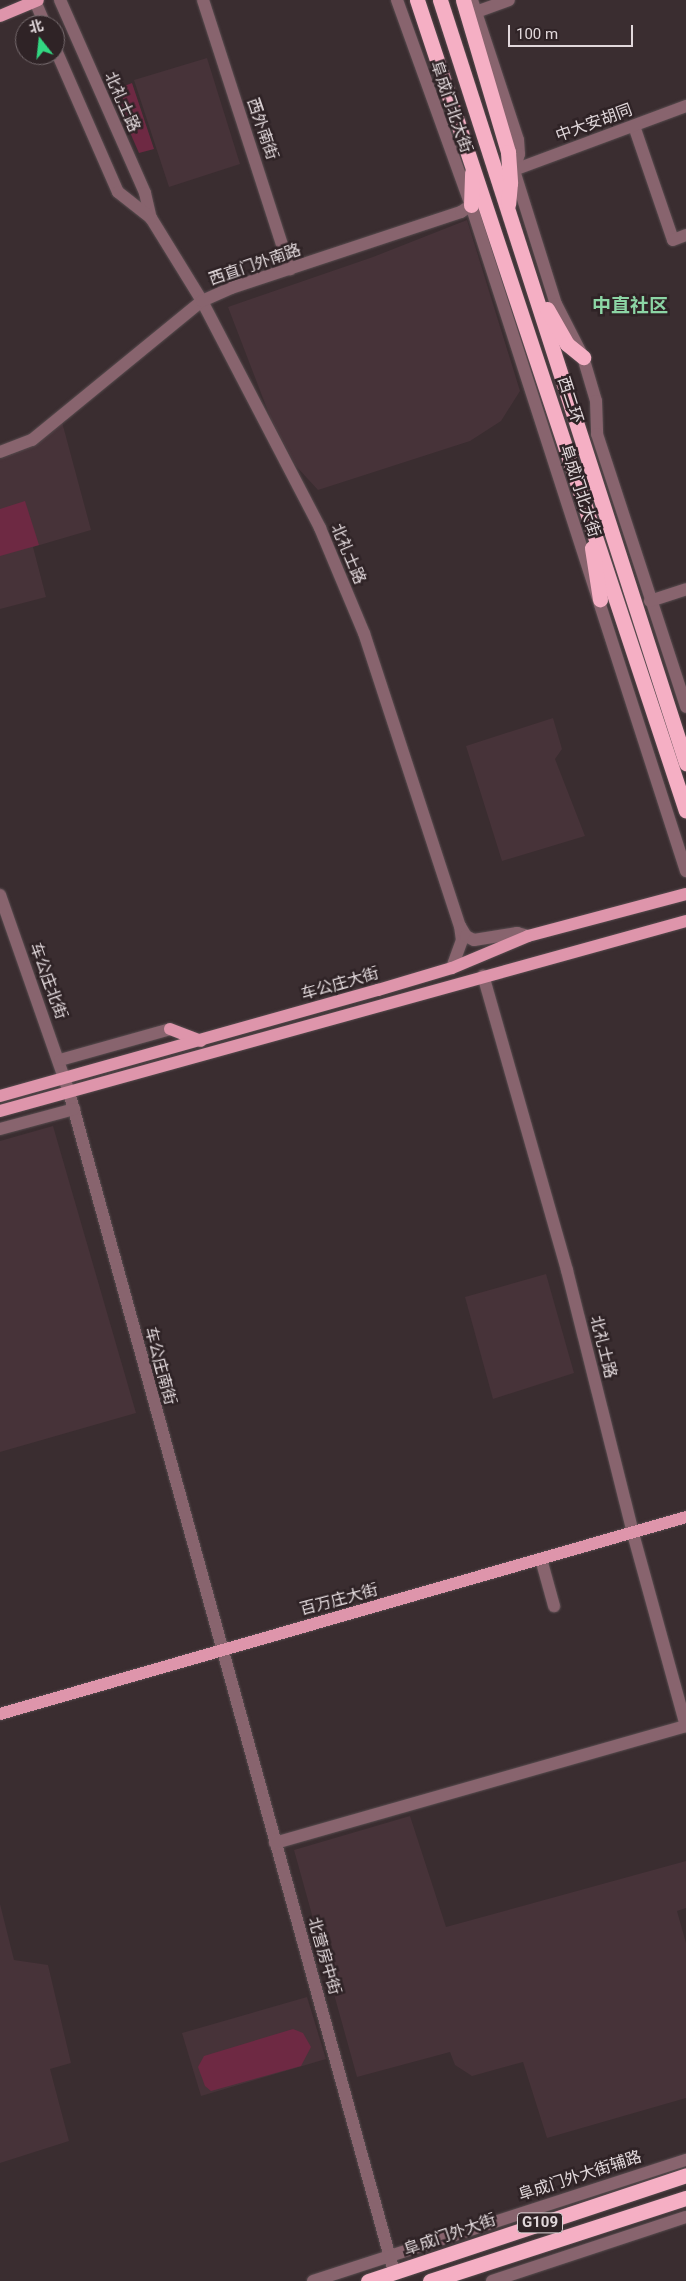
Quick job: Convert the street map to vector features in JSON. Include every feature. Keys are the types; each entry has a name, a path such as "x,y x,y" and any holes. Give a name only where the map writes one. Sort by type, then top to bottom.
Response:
{"highway":[{"name":"西二环","path":"417,0 473,163 686,811"},
{"name":"西二环","path":"440,0 686,763"},
{"path":"463,0 508,152 512,174 509,213"},
{"path":"471,205 473,163"},
{"path":"530,281 566,344 583,357"},
{"path":"585,502 600,599"},
{"name":"阜成门外大街","path":"368,2281 686,2175"},
{"name":"G109","path":"430,2281 686,2198"}],"main road":[{"path":"0,16 36,0"},
{"name":"车公庄大街","path":"0,1096 201,1041 452,968 528,936 686,894"},
{"name":"车公庄大街","path":"0,1111 686,921"},
{"path":"170,1030 201,1041"},
{"name":"百万庄大街","path":"0,1714 686,1517"}],"street":[{"path":"36,0 41,15"},
{"name":"北礼士路","path":"60,0 146,193 151,218"},
{"name":"西外南街","path":"203,0 290,270"},
{"path":"509,0 474,6 518,140 518,156 512,174"},
{"name":"阜成门北大街","path":"399,5 471,205 600,599 686,871"},
{"name":"北礼士路","path":"62,65 118,192 151,218 202,301 320,528 364,633 460,926 462,940 452,968"},
{"name":"中大安胡同","path":"512,174 686,106"},
{"path":"634,126 673,240 686,235"},
{"name":"阜成门北大街","path":"512,174 556,304 583,357 596,401 597,434 686,707"},
{"name":"西直门外南路","path":"0,452 32,440 202,301 230,288 290,270 460,212 471,205"},
{"path":"650,601 686,589"},
{"name":"车公庄北街","path":"0,896 60,1060 69,1092"},
{"path":"460,926 474,940 517,933 528,936"},
{"name":"北礼士路","path":"483,976 568,1270 633,1533 686,1726"},
{"path":"60,1060 170,1030"},
{"name":"车公庄南街","path":"69,1092 221,1649"},
{"path":"0,1129 74,1109"},
{"path":"541,1559 554,1606"},
{"name":"北营房中街","path":"221,1649 394,2272"},
{"path":"275,1843 686,1726"},
{"name":"阜成门外大街辅路","path":"313,2281 389,2254 686,2160"},
{"path":"492,2281 686,2217"}],"shaded area":[{"path":"207,58 240,164 169,187 134,80"},
{"path":"132,83 154,149 139,153 112,91"},
{"path":"467,220 520,391 501,421 470,441 318,490 296,466 271,419 228,307 373,257"},
{"path":"62,422 91,530 33,547 46,597 0,609 0,459 35,445"},
{"path":"25,501 39,545 0,556 0,509"},
{"path":"553,718 562,749 555,759 585,836 502,861 466,746"},
{"path":"53,1126 136,1413 0,1452 0,1141"},
{"path":"546,1274 574,1373 493,1399 465,1297"},
{"path":"410,1816 446,1927 686,1861 686,1908 677,1911 686,1943 686,2098 547,2138 523,2062 472,2076 455,2065 450,2052 357,2077 294,1850"},
{"path":"0,1904 14,1960 48,1965 71,2063 50,2069 69,2141 0,2163"},
{"path":"307,1997 326,2059 201,2096 182,2033"},
{"path":"293,2029 303,2033 311,2047 301,2066 211,2091 205,2086 198,2067 204,2056"}],"district":[{"name":"中直社区","path":"630,306"}]}
